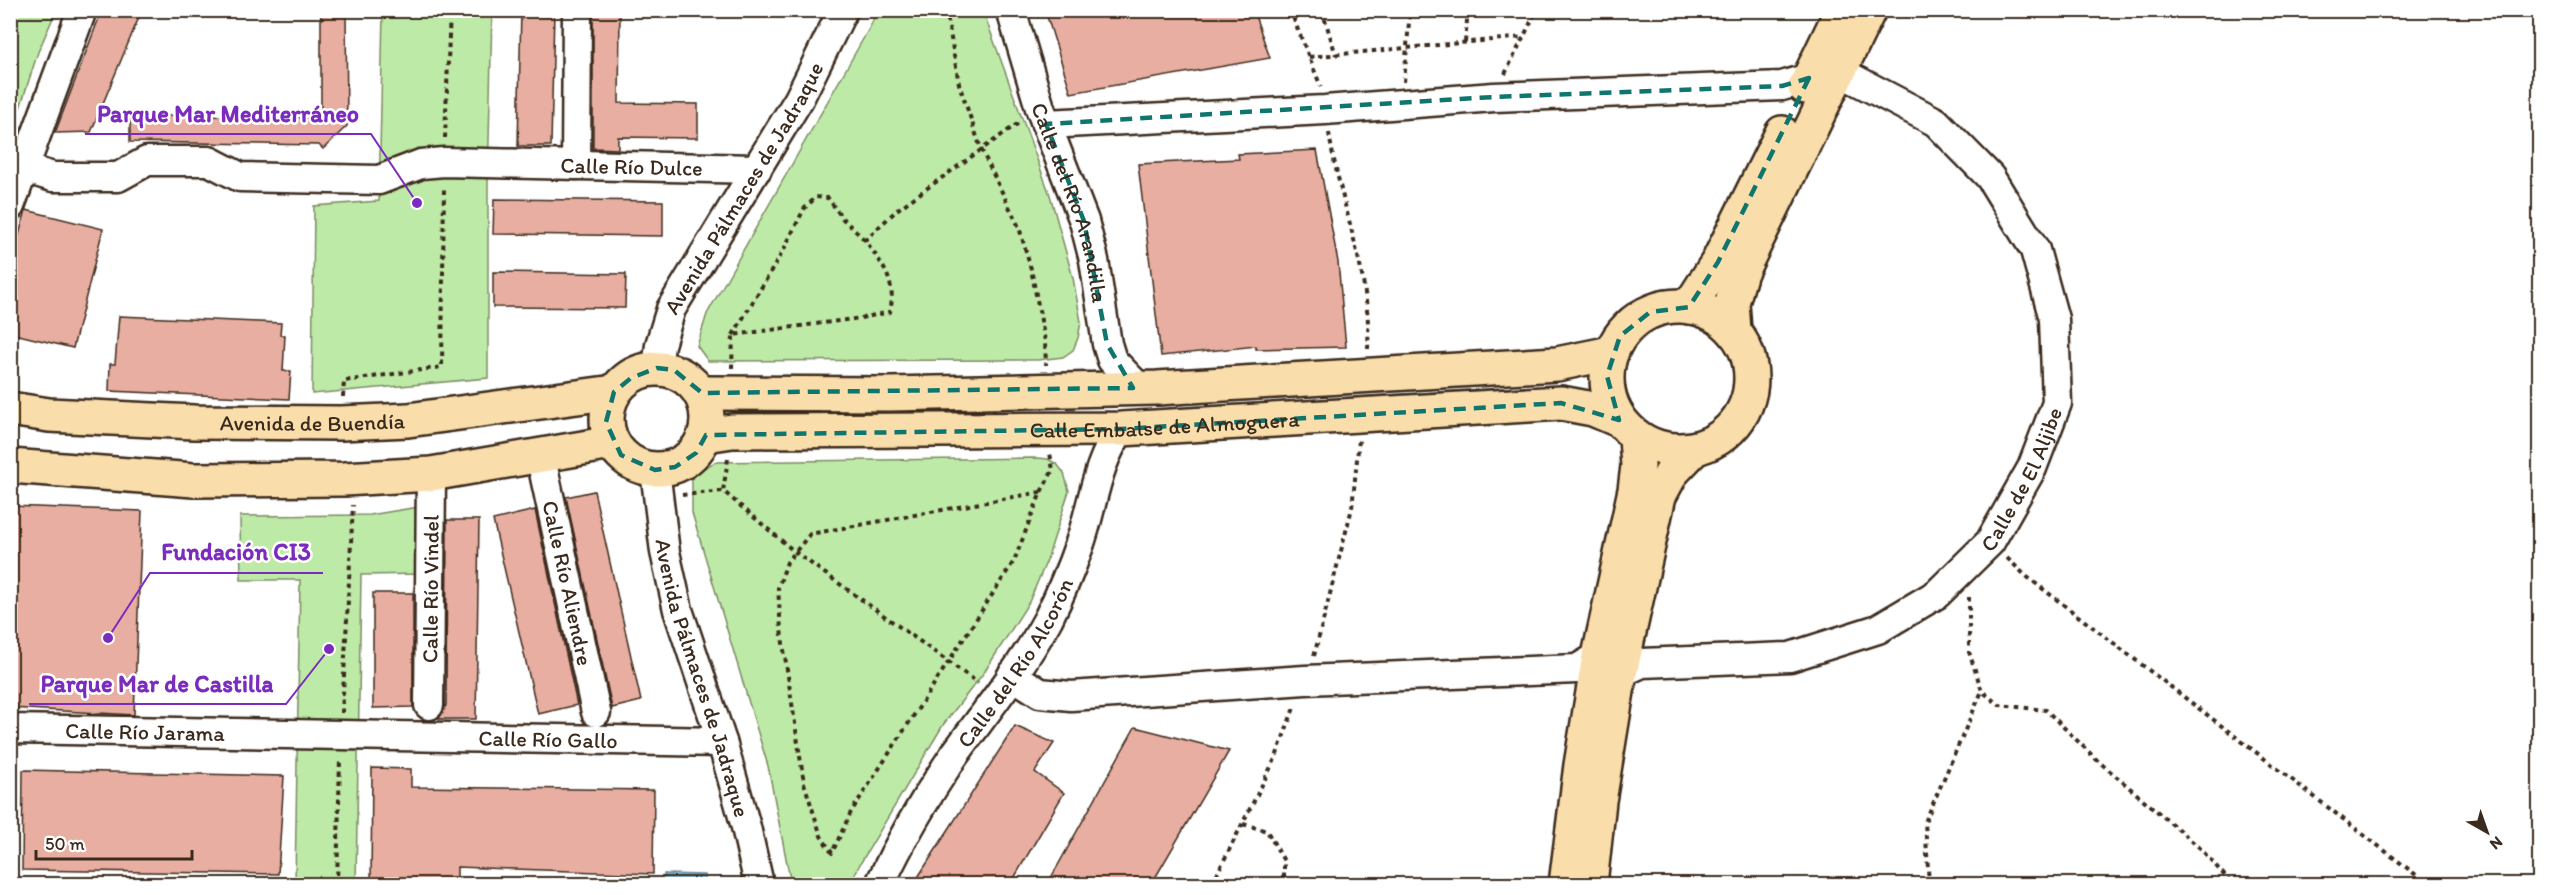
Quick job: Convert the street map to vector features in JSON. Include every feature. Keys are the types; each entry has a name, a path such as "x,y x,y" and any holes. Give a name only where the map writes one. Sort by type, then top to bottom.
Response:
{"main road":[{"path":"1689,306 1718,262 1842,10"},
{"path":"1734,331 1732,303 1741,272 1869,10"},
{"path":"1590,885 1610,665 1638,466 1628,428 1609,399 1607,376 1611,353 1620,336 1634,322 1650,312 1669,306 1689,306 1706,311 1721,319 1734,331 1743,344 1752,372 1748,401 1734,425 1713,443 1694,449 1674,451 1654,447 1628,428"},
{"name":"Calle Embalse de Almoguera","path":"716,393 890,394 1138,387 1557,364 1611,353"},
{"path":"657,368 674,370 716,393 708,415 719,433 657,484 621,455 612,443 606,422 608,407 614,392 631,378 657,368"},
{"name":"Avenida de Buendía","path":"10,409 49,415 194,422 341,423 408,420 614,392"},
{"name":"Calle Embalse de Almoguera","path":"719,433 1121,429 1561,403 1593,409 1628,428"},
{"path":"10,466 194,480 355,478 432,474 612,443"},
{"path":"1566,885 1581,765 1659,496 1672,472 1694,449"}],"street":[{"path":"10,206 82,10"},
{"path":"576,165 577,10"},
{"name":"Avenida Pálmaces de Jadraque","path":"657,368 660,345 671,309 799,99 843,10"},
{"name":"Calle del Río Arandilla","path":"1011,10 1043,116 1084,221 1094,260 1107,344 1112,360 1138,387"},
{"name":"Calle de El Aljibe","path":"1005,686 1071,696 1305,680 1577,669 1642,663 1790,657 1878,629 1937,594 1990,542 2032,468 2057,403 2054,319 2035,250 1990,177 1936,122 1850,77 1840,66"},
{"path":"1043,116 1325,110 1494,97 1782,86 1809,78"},
{"name":"Calle Río Dulce","path":"23,168 53,177 118,177 147,161 209,161 240,177 379,180 421,164 444,162 757,169"},
{"name":"Calle del Río Alcorón","path":"880,885 922,805 1031,648 1064,586 1080,542 1096,478 1107,448 1121,429"},
{"name":"Calle Río Aliendre","path":"540,454 596,712"},
{"name":"Calle Río Vindel","path":"429,705 432,474"},
{"name":"Avenida Pálmaces de Jadraque","path":"657,484 665,552 678,610 722,742 746,827 759,885"},
{"name":"Calle Río Jarama","path":"10,729 341,734"},
{"name":"Calle Río Gallo","path":"341,734 722,742"}],"path":[{"path":"10,20 14,10"},
{"path":"341,423 344,381 442,367 444,162 450,10"},
{"path":"946,10 959,84 981,148 1019,227 1031,269 1045,341 1047,390"},
{"path":"1290,10 1320,81 1332,153 1359,255 1369,334 1366,376"},
{"path":"1322,10 1336,55"},
{"path":"1403,104 1410,10"},
{"path":"1465,42 1468,10"},
{"path":"1494,97 1537,10"},
{"path":"1310,57 1524,37"},
{"path":"865,240 898,209 933,186 981,148 1043,116"},
{"path":"716,393 733,335 782,254 804,209 816,197 828,198 843,219 865,240 888,273 893,297 890,312 733,335"},
{"path":"1212,885 1275,757 1318,644 1352,508 1362,414"},
{"path":"1041,492 810,534 787,562 778,588 781,630 804,783 821,836 832,853 851,813 1014,561 1041,492 1053,470 1047,431"},
{"path":"719,433 723,491"},
{"path":"337,885 341,734 355,478"},
{"path":"657,484 723,491 795,552 950,661 1005,686"},
{"path":"1990,542 2026,576 2428,885"},
{"path":"1961,571 1969,599 1969,652 1982,691 1999,705 2046,710 2097,760 2200,848 2232,885"},
{"path":"1929,885 1925,822 1982,691"},
{"path":"1243,824 1267,831 1284,861 1284,885"}],"highlighted area":[{"path":"1809,78 1718,262 1689,307 1650,312 1620,336 1607,376 1619,420 1561,403 1121,429 706,435 696,453 675,467 655,470 621,455 606,422 614,392 631,378 657,368 674,370 702,393 1133,388 1107,344 1084,221 1046,124 1494,97 1782,86"}],"green space":[{"path":"11,10 56,11 38,52 11,136"},
{"path":"383,11 492,11 488,183 488,378 312,394 314,206 379,201"},
{"path":"877,11 983,11 1050,195 1073,278 1081,322 1073,350 1063,357 1038,360 708,361 697,346 707,314"},
{"path":"1048,459 1057,464 1064,473 1069,491 1047,560 1029,602 985,671 943,725 850,884 791,884 768,766 692,513 692,479 701,469 716,462"},
{"path":"419,507 421,574 361,575 356,884 295,884 300,580 241,580 240,516 370,515"}],"water":[{"path":"664,874 705,875 705,884 664,884"}],"building":[{"path":"102,10 142,10 91,132 55,133"},
{"path":"321,10 346,10 347,126 323,149 319,145 130,142 130,115 321,118"},
{"path":"521,10 554,10 551,146 518,146"},
{"path":"593,10 620,10 619,103 698,104 698,138 618,137 618,149 593,148"},
{"path":"1045,10 1253,10 1270,58 1071,93"},
{"path":"1317,150 1338,262 1346,347 1256,349 1256,346 1161,356 1138,164 1239,159 1238,154"},
{"path":"494,199 663,201 663,236 493,234"},
{"path":"26,210 103,229 73,348 10,333 10,266"},
{"path":"493,272 626,274 625,308 493,307"},
{"path":"119,316 281,323 280,335 285,335 283,371 291,371 289,399 109,391 110,364 115,364"},
{"path":"594,491 641,701 612,708 566,497"},
{"path":"10,506 142,511 134,715 10,708"},
{"path":"535,510 577,705 538,714 493,520"},
{"path":"447,520 479,520 476,719 439,719 446,705"},
{"path":"373,593 413,593 413,707 373,708"},
{"path":"1015,726 1054,743 1035,772 1064,793 1010,885 913,885"},
{"path":"1135,727 1229,751 1151,885 1047,885"},
{"path":"372,768 411,769 411,787 654,790 653,874 457,867 457,885 371,885"},
{"path":"23,770 284,776 278,874 22,870"}],"place":[{"name":"Parque Mar Mediterráneo","path":"417,203"},
{"name":"Fundación CI3","path":"108,638"},
{"name":"Parque Mar de Castilla","path":"329,649"}]}
